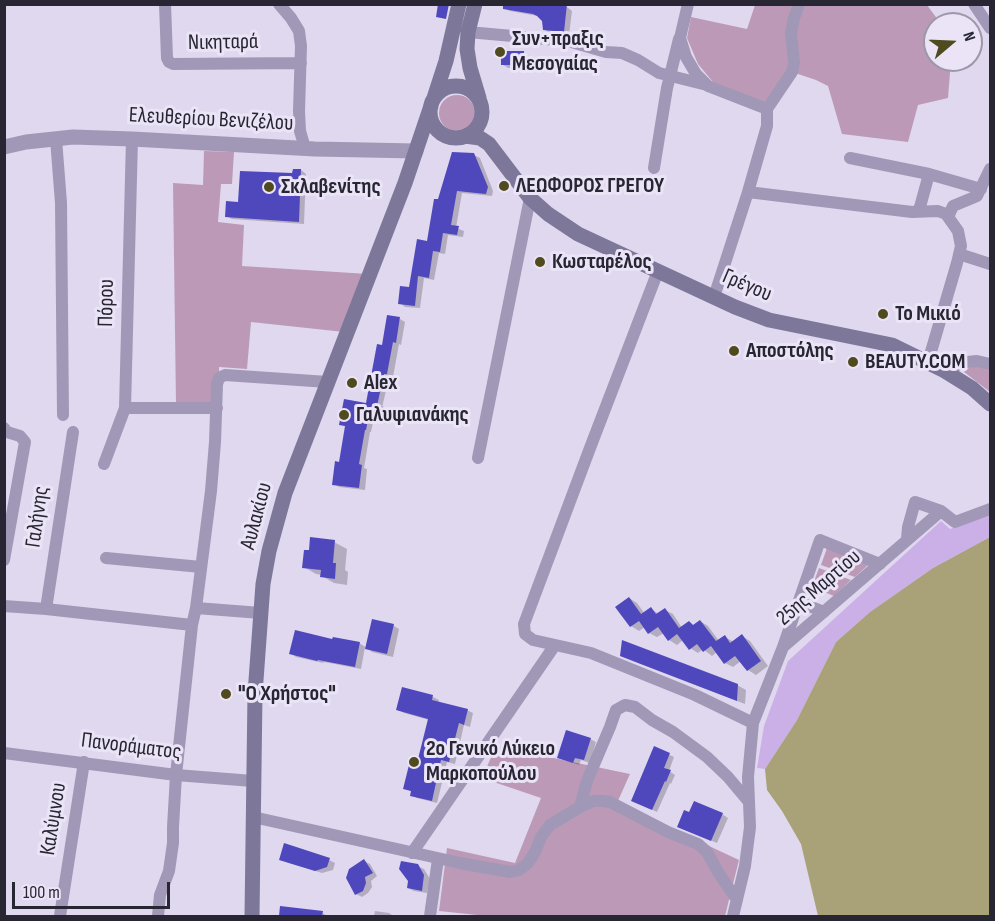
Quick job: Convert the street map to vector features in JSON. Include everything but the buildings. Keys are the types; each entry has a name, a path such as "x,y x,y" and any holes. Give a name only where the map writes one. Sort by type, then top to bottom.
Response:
{"main road":[{"name":"Αυλακίου","path":"252,916 255,694 265,576 276,522 405,183 446,61 459,4"},
{"name":"Γρέγου","path":"475,4 468,32 467,49 470,68 492,136 507,167"},
{"path":"416,151 427,140 441,135 456,138 465,136 478,126 481,106 474,93 461,86 446,88 433,102 431,116 434,124 448,136"},
{"name":"Γρέγου","path":"465,136 484,140 493,147 530,198 548,214 578,234 735,307 769,320 892,345 943,370 972,388 990,404"}],"street":[{"name":"Νικηταρά","path":"165,4 167,58 173,64 301,63"},
{"path":"279,4 300,31 299,111 300,131 305,148"},
{"path":"654,168 670,76 688,4"},
{"path":"714,297 767,126 767,109 792,72 794,63 791,33 799,4"},
{"path":"974,4 990,28"},
{"path":"468,32 568,40 606,52 622,53 659,73 708,86 767,109"},
{"path":"680,38 686,57 696,74 708,86"},
{"name":"Ελευθερίου Βενιζέλου","path":"4,147 26,142 74,137 416,151"},
{"name":"Πόρου","path":"56,139 61,203 63,415"},
{"name":"Πόρου","path":"104,464 125,408 132,139"},
{"path":"850,158 929,174 981,189"},
{"path":"948,217 953,206 977,196 990,169"},
{"path":"917,211 929,174"},
{"path":"748,192 912,212 938,211 946,214 958,231 961,246 928,362"},
{"path":"478,458 530,198"},
{"path":"959,254 990,264"},
{"path":"658,272 524,624 525,634 533,640 591,653 695,695 753,723"},
{"path":"943,370 967,362 990,364"},
{"path":"158,916 160,895 169,870 173,843 176,774 192,625 211,491 217,384 219,378 225,375 328,382"},
{"path":"125,408 217,408"},
{"path":"4,428 7,432 20,436 25,442 4,560"},
{"name":"Γαλήνης","path":"46,609 73,432"},
{"path":"907,539 915,502 941,511 955,522 990,509"},
{"name":"25ης Μαρτίου","path":"733,916 745,866 750,827 748,777 753,723 783,647 941,511"},
{"path":"783,647 820,540 880,564"},
{"path":"106,558 201,567"},
{"path":"799,602 824,612"},
{"path":"4,606 192,625"},
{"path":"196,608 261,613"},
{"path":"412,853 555,645"},
{"path":"580,807 587,782 616,710 625,705 635,707 707,757 749,802"},
{"name":"Πανοράματος","path":"4,753 254,781"},
{"name":"Καλύμνου","path":"60,916 84,762"},
{"path":"253,817 438,859 510,872 519,870 528,863 540,837 550,825 593,801 610,802 698,844 707,852 737,900"},
{"path":"429,916 438,859"}],"shaded area":[{"path":"755,5 927,5 932,12 923,12 923,72 950,72 948,98 918,105 908,142 842,134 828,86 816,80 792,72 770,105 713,82 698,64 687,38 691,17 747,29"},
{"path":"457,95 470,100 475,113 470,126 457,131 444,126 439,113 444,100"},
{"path":"204,151 234,152 232,184 221,184 218,222 244,225 242,266 368,274 344,332 251,322 247,369 219,367 220,404 176,405 173,183 203,185"},
{"path":"971,366 990,368 990,392 964,372"},
{"path":"990,537 990,916 818,916 801,844 767,790 765,769 797,720 836,642 870,612 933,568"},
{"path":"827,548 868,565 855,577 821,565"},
{"path":"819,568 851,580 834,596 812,587"},
{"path":"496,746 630,774 617,803 739,860 725,916 487,916 439,911 447,848 515,863 541,798 482,778"}],"sand":[{"path":"990,515 990,537 933,568 870,612 836,642 797,720 765,769 757,768 764,726 788,661 941,521 950,529"}],"place":[{"name":"Συν+πραξις Μεσογαίας","path":"500,52"},
{"name":"ΛΕΩΦΟΡΟΣ ΓΡΕΓΟΥ","path":"504,186"},
{"name":"Σκλαβενίτης","path":"269,187"},
{"name":"Κωσταρέλος","path":"540,262"},
{"name":"Το Μικιό","path":"883,314"},
{"name":"Αποστόλης","path":"734,351"},
{"name":"BEAUTY.COM","path":"853,362"},
{"name":"Alex","path":"352,383"},
{"name":"Γαλυφιανάκης","path":"344,415"},
{"name":"\"Ο Χρήστος\"","path":"226,694"},
{"name":"2ο Γενικό Λύκειο Μαρκοπούλου","path":"414,762"}]}
